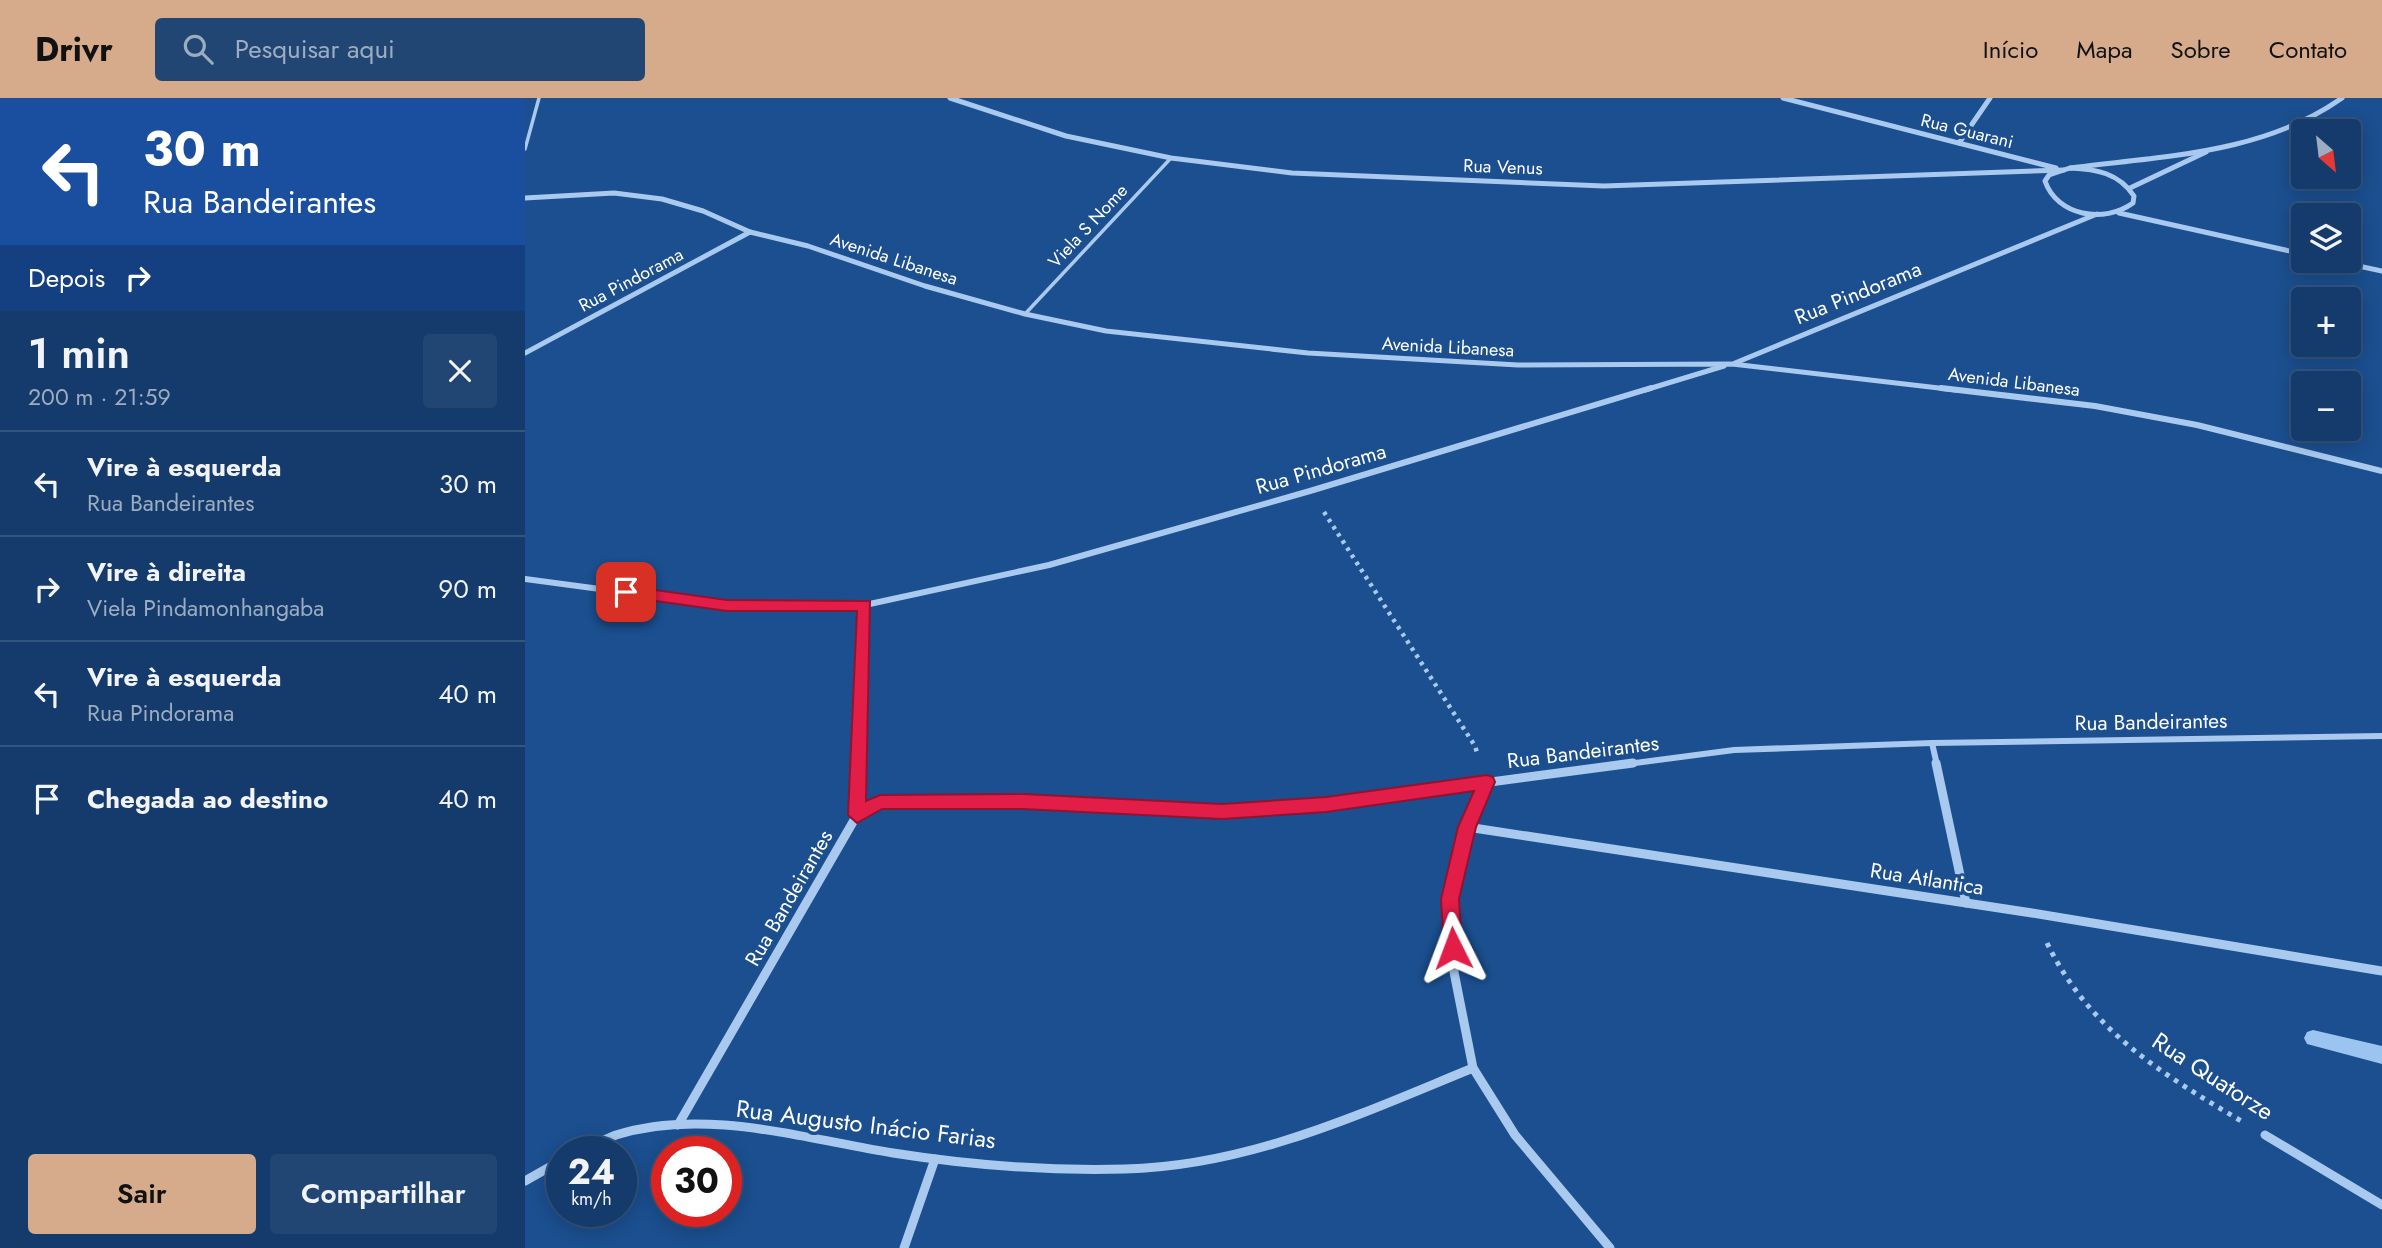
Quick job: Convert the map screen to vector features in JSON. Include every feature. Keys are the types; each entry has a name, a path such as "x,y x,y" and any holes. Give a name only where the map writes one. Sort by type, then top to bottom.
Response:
{"street":[{"name":"Rua Venus","path":"950,98 1066,136 1171,158 1291,173 1604,186 2067,169"},
{"name":"Rua Guarani","path":"1783,98 2067,169 2216,147 2272,135 2306,123 2342,98"},
{"path":"1959,143 1990,98"},
{"name":"Rua Guarani","path":"2130,188 2216,147"},
{"path":"2118,213 2133,203 2134,196 2130,188 2111,175 2067,169 2049,175 2045,181 2052,197 2074,210 2097,214 2118,213 2291,251"},
{"name":"Avenida Libanesa","path":"525,198 614,193 662,198 703,211 750,232 808,246 925,286 1025,314 1106,331 1308,353 1518,365 1732,364 2095,406 2197,425 2382,471"},
{"name":"Rua Pindorama","path":"525,579 727,606 865,605 1049,565 1310,491 1732,364 2097,214"},
{"name":"Rua Pindorama","path":"525,353 750,232"},
{"path":"2361,267 2382,271"},
{"name":"Rua Bandeirantes","path":"678,1125 857,815 880,802 1023,802 1222,811 1326,804 1734,750 1932,743 2382,736"},
{"path":"1932,743 1966,903"},
{"path":"1487,782 1467,827 1450,899 1454,972 1473,1068 1515,1135 1610,1248"},
{"name":"Rua Atlantica","path":"1467,827 2032,913 2382,971"},
{"name":"Rua Augusto Inácio Farias","path":"621,1136 648,1126 706,1124 935,1159 1126,1169 1206,1162 1297,1140 1473,1068"},
{"name":"Rua Quatorze","path":"2265,1135 2382,1205"},
{"path":"904,1248 935,1159"},
{"path":"525,1181 546,1169"}],"lane":[{"path":"525,149 539,98"},
{"name":"Viela S Nome","path":"1025,314 1171,158"},
{"path":"857,815 865,605"}],"path":[{"path":"1310,491 1475,746 1487,782"},
{"name":"Rua Quatorze","path":"2032,913 2066,981 2106,1028 2169,1078 2265,1135"}],"waterway":[{"path":"2313,1038 2382,1055"}],"route":[{"path":"626,592 727,606 865,605 857,815 880,802 1023,802 1222,811 1326,804 1487,782 1467,827 1450,899 1453,948"}]}
